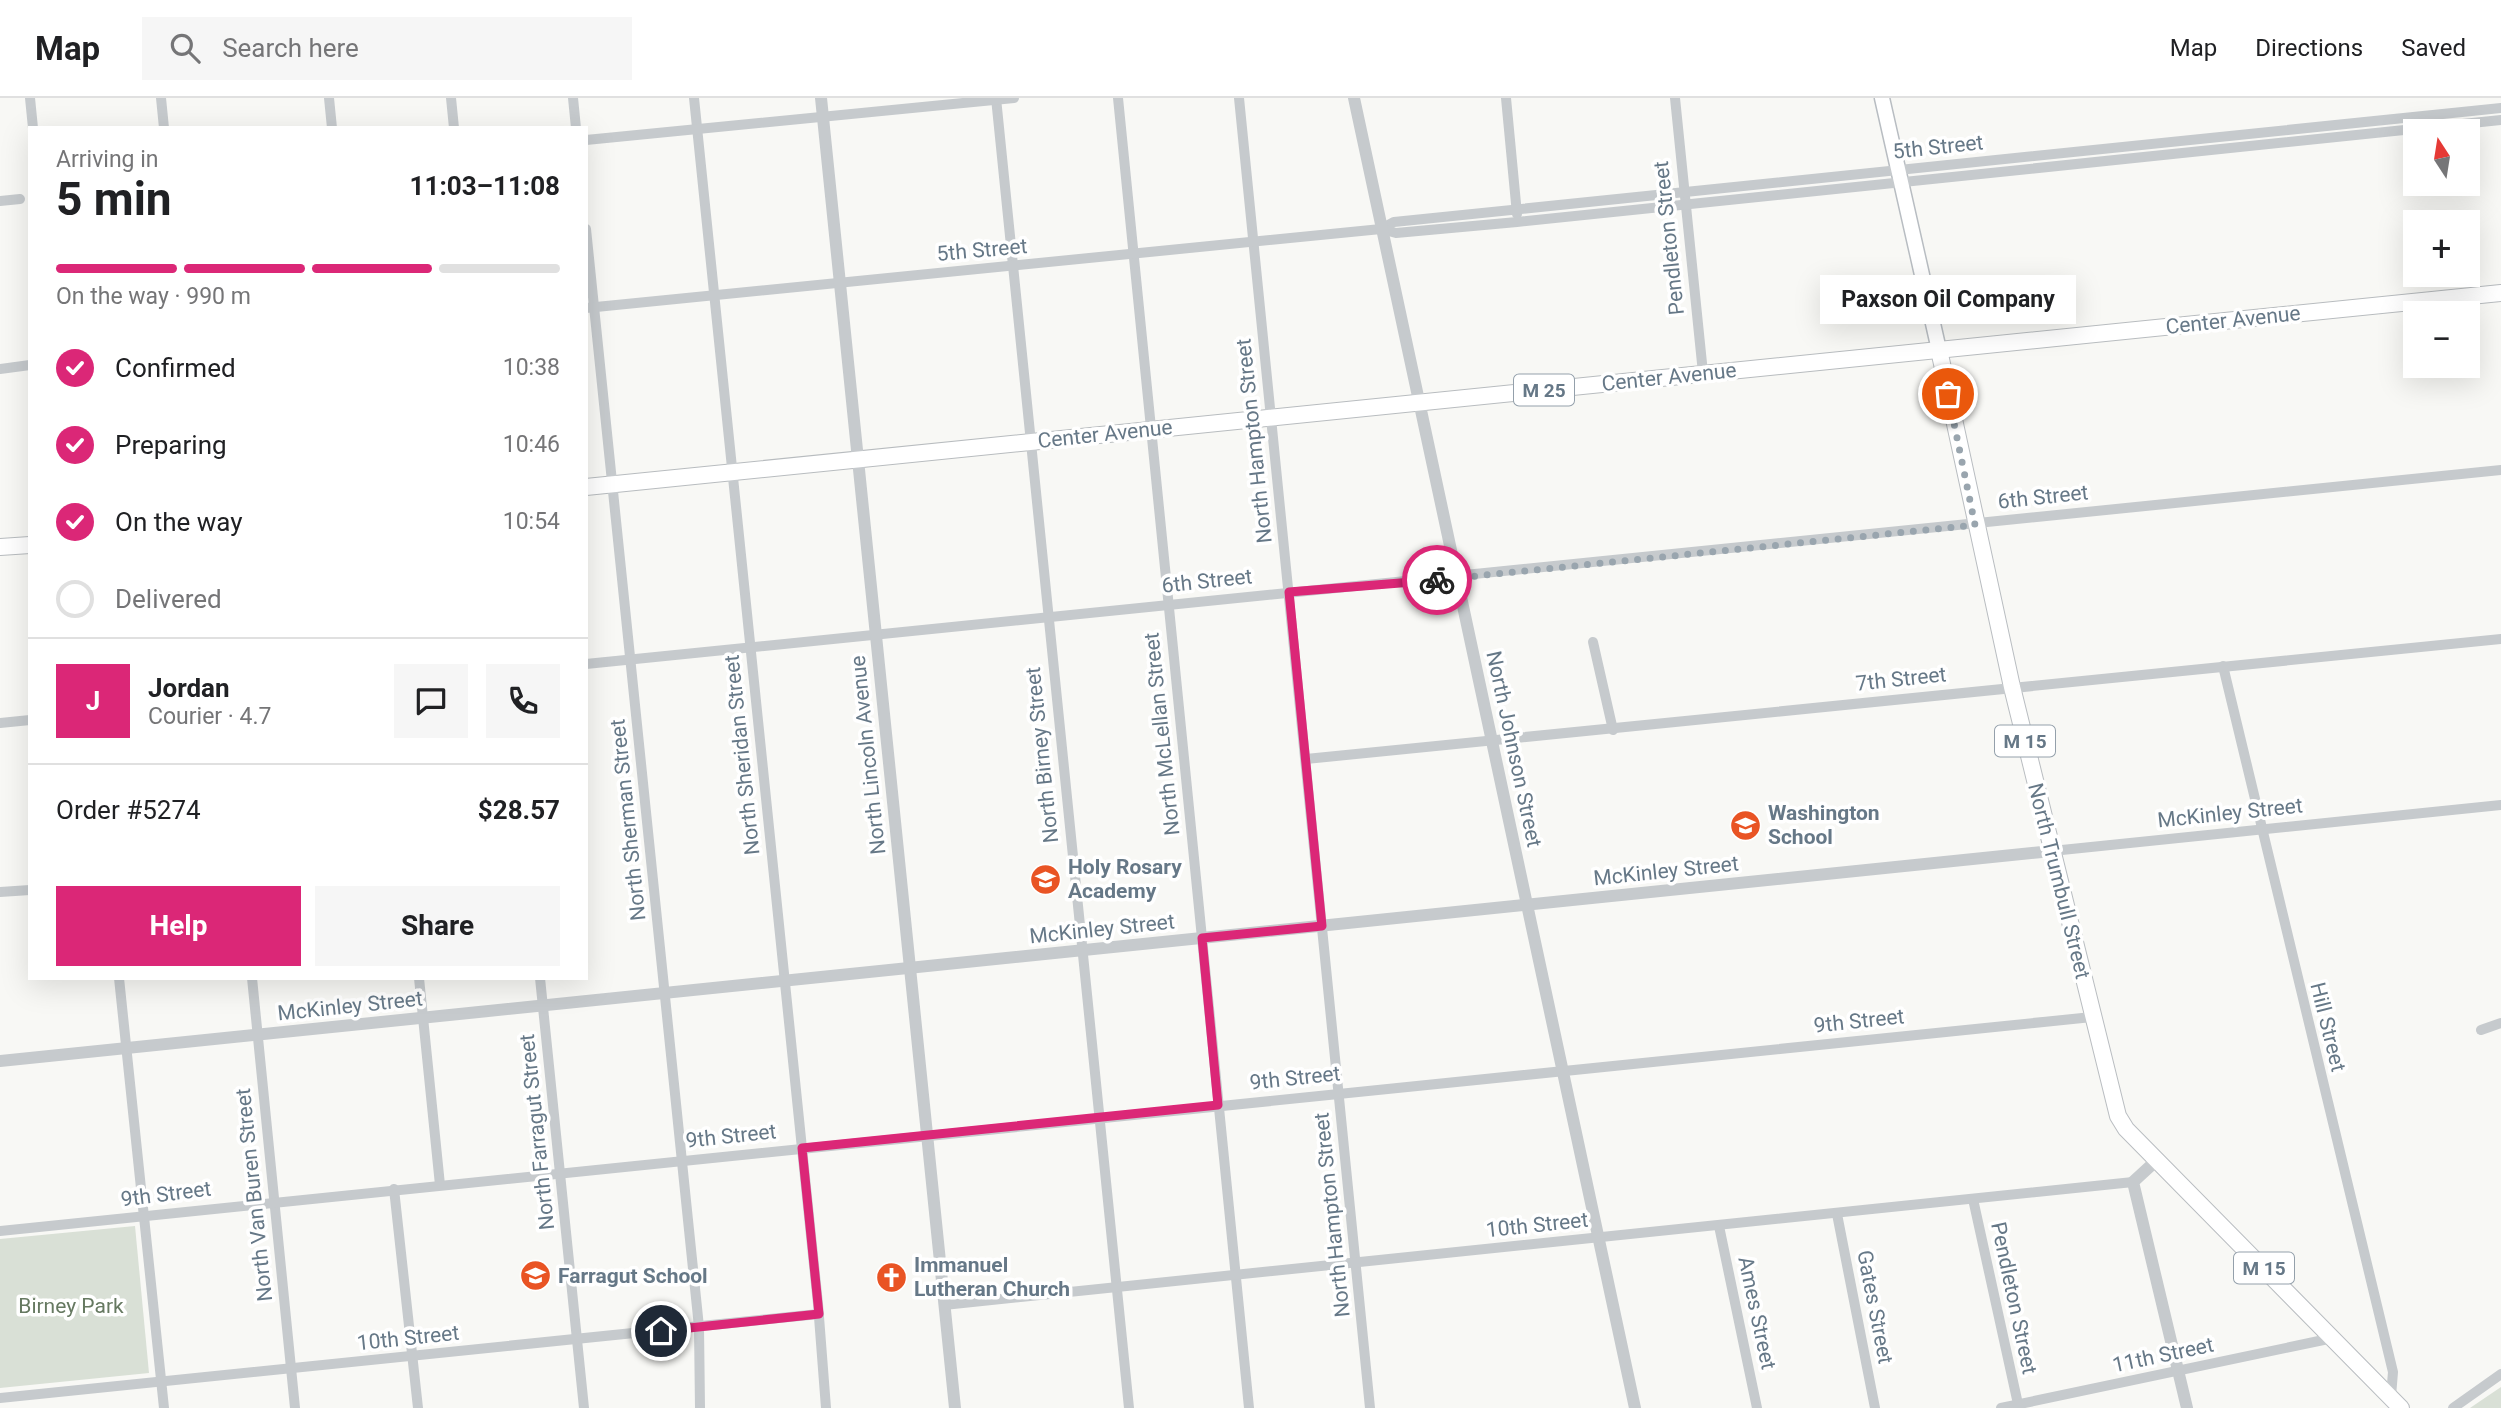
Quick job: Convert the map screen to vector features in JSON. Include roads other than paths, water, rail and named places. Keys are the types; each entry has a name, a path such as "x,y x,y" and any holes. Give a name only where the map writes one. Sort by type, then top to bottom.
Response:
{"main road":[{"name":"North Trumbull Street","path":"1882,98 2011,687 2113,1100 2126,1129 2158,1159"},
{"name":"Center Avenue","path":"588,487 2501,293"},
{"path":"0,547 28,545"},
{"name":"M 15","path":"2158,1159 2396,1402"}],"street":[{"path":"30,98 33,126"},
{"path":"161,98 164,126"},
{"path":"329,98 332,126"},
{"path":"451,98 454,126"},
{"path":"573,98 576,126"},
{"name":"North Sheridan Street","path":"694,98 819,1314 826,1408"},
{"name":"North Lincoln Avenue","path":"821,98 955,1408"},
{"path":"588,140 1014,98"},
{"name":"North McLellan Street","path":"1118,98 1249,1408"},
{"name":"North Hampton Street","path":"1239,98 1370,1408"},
{"name":"North Johnson Street","path":"1354,98 1634,1408"},
{"path":"1506,98 1517,222"},
{"name":"Pendleton Street","path":"1675,98 1703,373"},
{"name":"North Birney Street","path":"996,99 1129,1408"},
{"name":"5th Street","path":"590,308 1381,229 1396,233 1517,222 1684,204 2112,148 2501,108"},
{"name":"5th Street","path":"1381,229 1394,222 1683,191 2113,160 2501,120"},
{"path":"2286,130 2287,142"},
{"path":"2112,148 2113,160"},
{"path":"0,201 20,199"},
{"name":"North Sherman Street","path":"588,268 590,308 631,660 699,1327 700,1408"},
{"path":"0,369 28,365"},
{"name":"6th Street","path":"588,664 1289,592 1457,578 2501,470"},
{"name":"7th Street","path":"1306,760 2501,639"},
{"path":"1593,642 1613,730"},
{"name":"Hill Street","path":"2223,666 2260,829 2393,1372 2396,1402"},
{"path":"0,723 28,720"},
{"name":"McKinley Street","path":"0,1062 2501,805"},
{"path":"0,892 28,890"},
{"path":"119,980 164,1408"},
{"name":"North Van Buren Street","path":"251,980 295,1408"},
{"path":"419,980 440,1185"},
{"name":"North Farragut Street","path":"540,980 584,1408"},
{"name":"9th Street","path":"0,1231 1098,1116 2092,1017"},
{"path":"2481,1030 2501,1023"},
{"path":"2158,1159 2133,1182 2187,1408"},
{"name":"10th Street","path":"944,1305 2133,1182"},
{"path":"394,1189 418,1408"},
{"name":"Pendleton Street","path":"1973,1199 2018,1404"},
{"name":"Gates Street","path":"1837,1214 1875,1408"},
{"name":"Ames Street","path":"1719,1226 1757,1408"},
{"name":"10th Street","path":"0,1398 819,1314"},
{"name":"11th Street","path":"2001,1408 2333,1338"},
{"path":"2453,1408 2501,1374"},
{"path":"30,1395 32,1407"}],"place":[{"name":"Paxson Oil Company","path":"1948,394"},
{"name":"Washington School","path":"1745,825"},
{"name":"Holy Rosary Academy","path":"1045,879"},
{"name":"Farragut School","path":"535,1276"},
{"name":"Immanuel Lutheran Church","path":"891,1277"}],"park label":[{"name":"Birney Park","path":"71,1306"}]}
